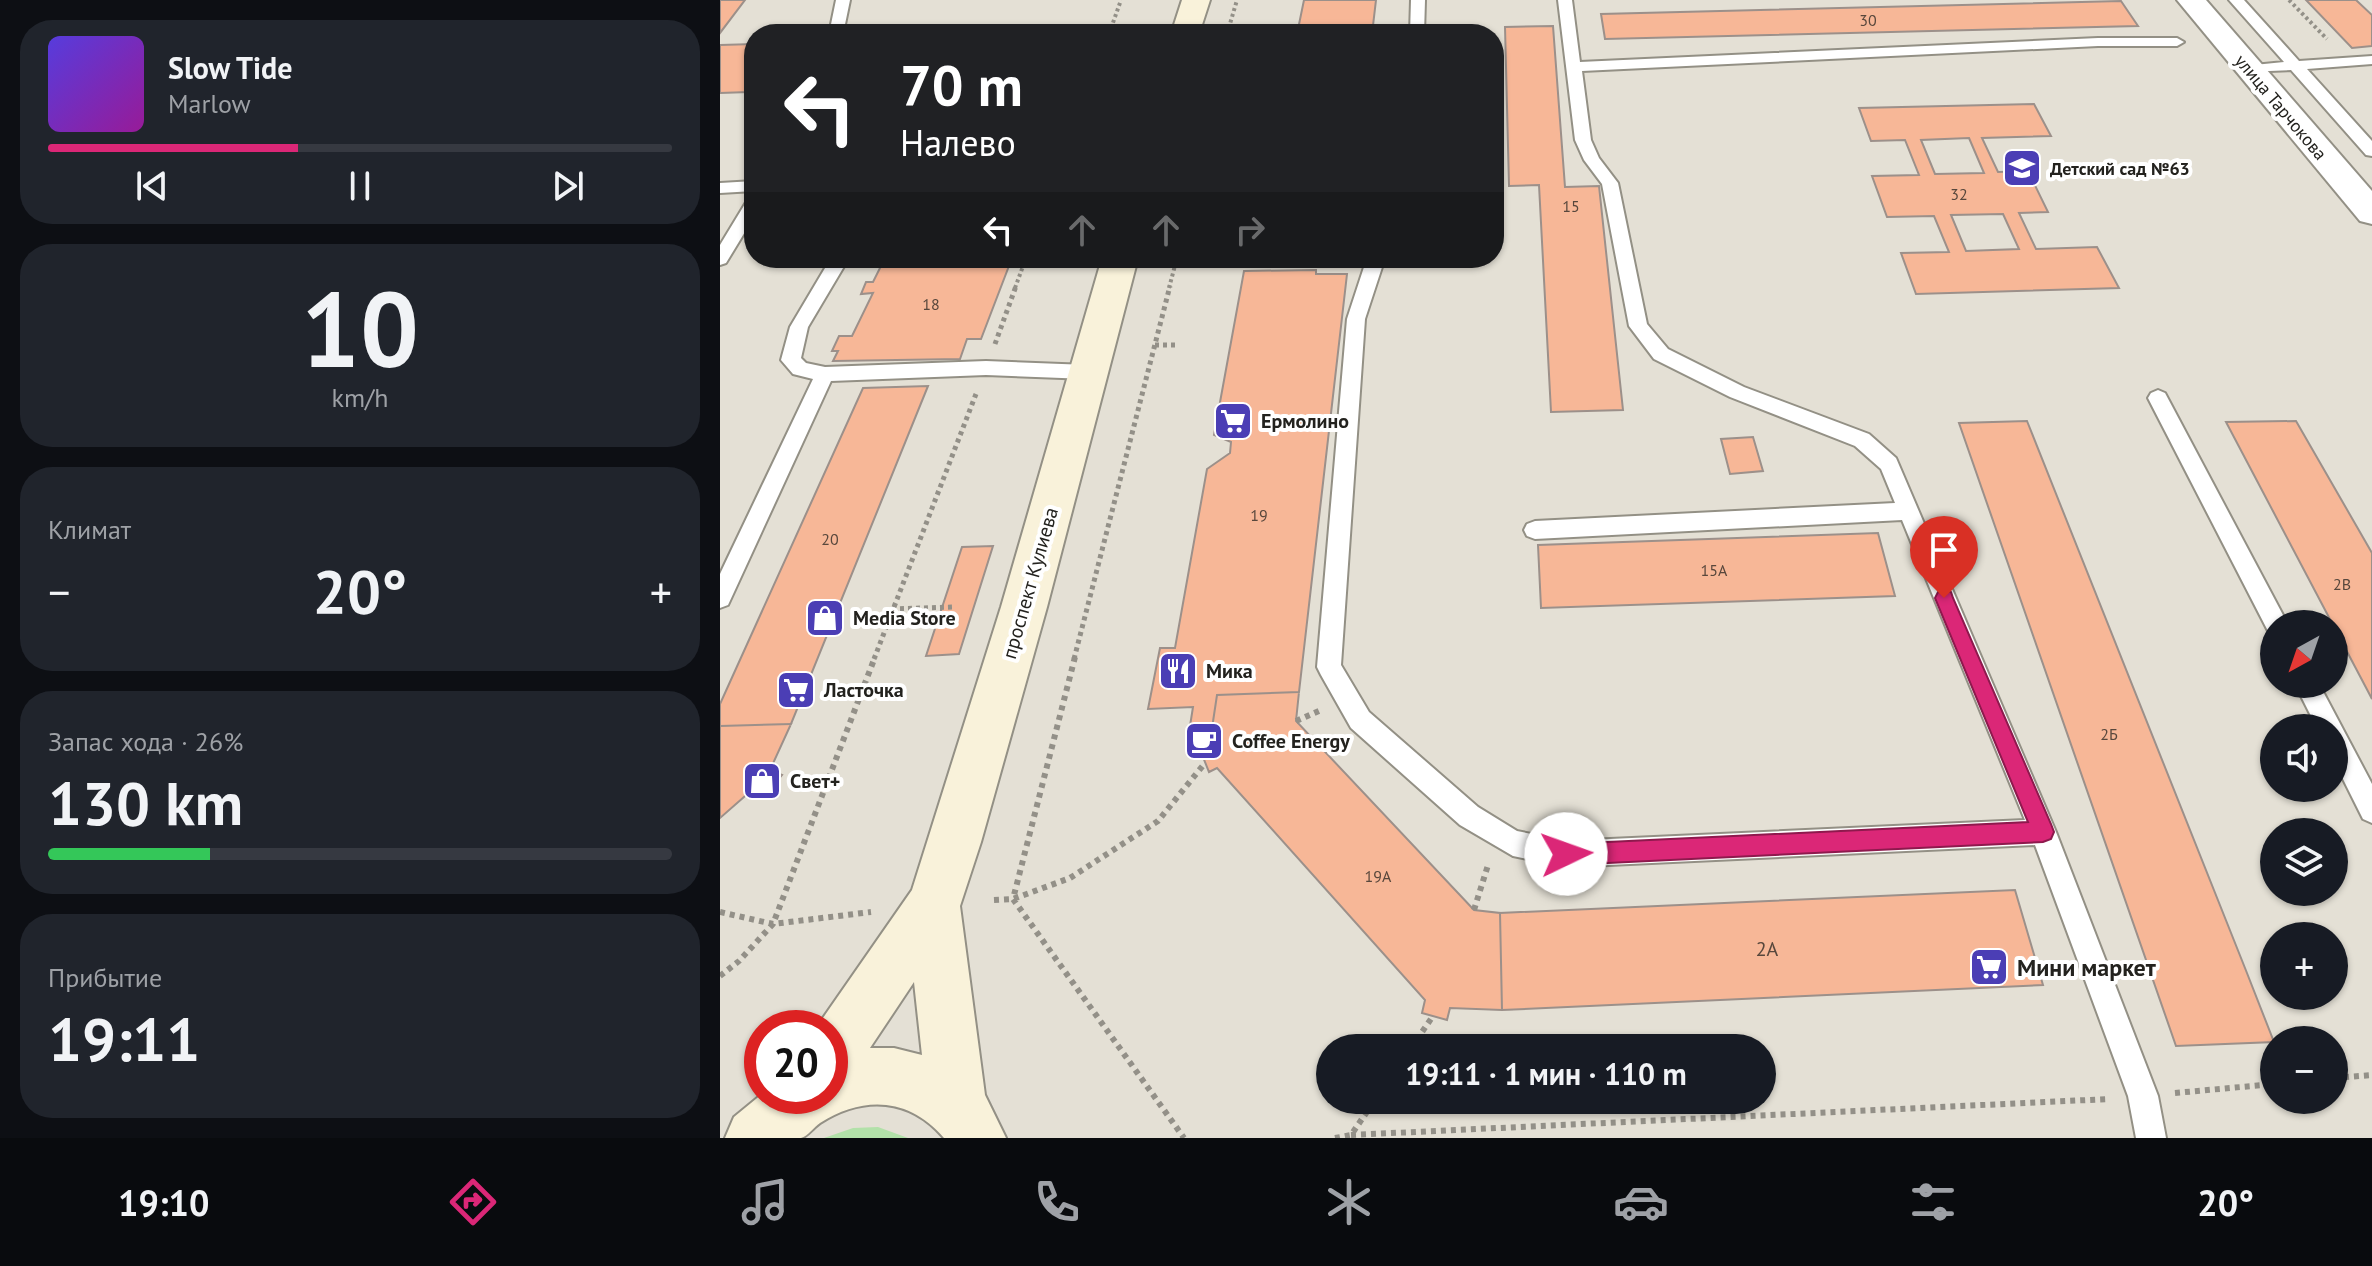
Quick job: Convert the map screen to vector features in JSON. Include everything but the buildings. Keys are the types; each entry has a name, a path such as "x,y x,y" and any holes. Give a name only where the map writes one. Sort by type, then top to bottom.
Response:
{"main road":[{"path":"1188,24 1196,0"},
{"name":"проспект Кулиева","path":"933,906 955,842 1117,268"},
{"path":"848,1037 933,906"},
{"path":"933,906 966,1122"},
{"path":"848,1081 870,1076 904,1077 932,1087 966,1122"},
{"path":"755,1138 784,1114"}],"street":[{"name":"улица Тарчокова","path":"2191,0 2372,213"}],"lane":[{"path":"838,24 843,0"},
{"path":"1417,24 1418,0"},
{"path":"1565,0 1583,140 1592,160 1610,183 1638,326 1661,354 1724,386 1862,440 1889,464 2043,832 2143,1096 2151,1138"},
{"path":"2236,0 2372,151"},
{"path":"1574,67 2098,42 2177,42"},
{"path":"2249,69 2372,60"},
{"path":"720,188 744,187"},
{"path":"720,259 744,219"},
{"path":"834,268 799,327 791,360 800,369 825,374 986,368 1088,372"},
{"path":"1373,268 1356,319 1329,667 1360,720 1469,816 1513,843 1566,854 2043,832"},
{"path":"720,598 825,374"},
{"path":"2158,398 2269,610"},
{"path":"1535,530 1907,511"},
{"path":"2348,763 2372,810"}],"path":[{"path":"1113,24 1121,0"},
{"path":"1230,24 1237,0"},
{"path":"2289,0 2350,61"},
{"path":"720,976 739,961 773,924 1022,268"},
{"path":"1174,268 1013,899 1184,1138"},
{"path":"1155,345 1178,345"},
{"path":"892,609 953,607"},
{"path":"994,900 1013,899 1070,878 1158,821 1205,763"},
{"path":"1474,910 1500,835"},
{"path":"720,912 773,924 871,912"},
{"path":"1421,1034 1433,1016"},
{"path":"2348,1077 2372,1075"},
{"path":"1335,1138 2143,1096 2260,1085"},
{"path":"1351,1135 1365,1114"}],"green space":[{"path":"878,1127 908,1138 824,1138 853,1128"}],"place":[{"name":"Детский сад №63","path":"2022,168"},
{"name":"Ермолино","path":"1233,421"},
{"name":"Media Store","path":"825,618"},
{"name":"Мика","path":"1178,671"},
{"name":"Ласточка","path":"796,690"},
{"name":"Coffee Energy","path":"1204,741"},
{"name":"Свет+","path":"762,781"},
{"name":"Мини маркет","path":"1989,967"}],"route":[{"path":"1566,854 2043,832 1944,598"}]}
